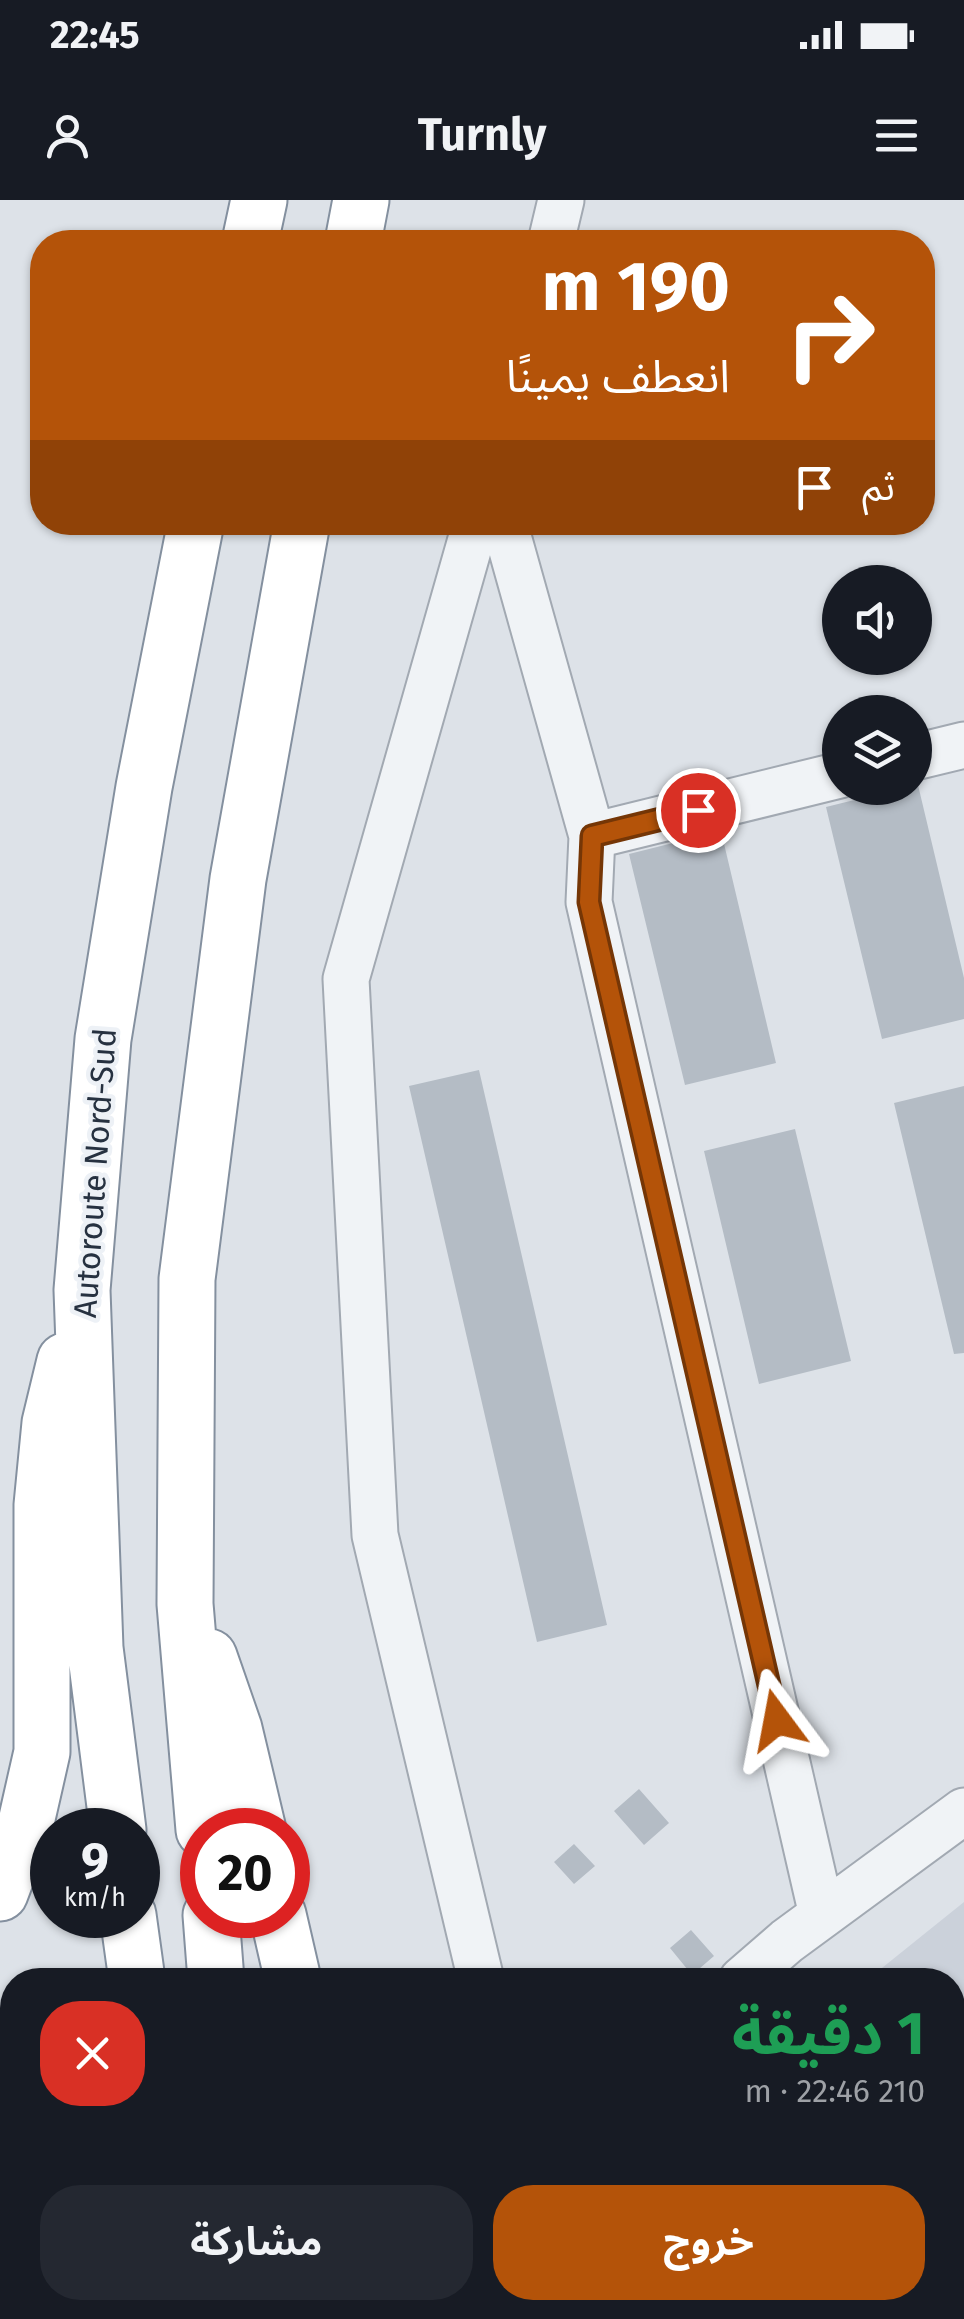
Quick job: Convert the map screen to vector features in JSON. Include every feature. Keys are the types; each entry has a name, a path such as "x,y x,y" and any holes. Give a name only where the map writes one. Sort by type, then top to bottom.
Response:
{"highway":[{"path":"253,230 259,200"},
{"path":"355,230 360,200"},
{"name":"Autoroute Nord-Sud","path":"115,1808 95,1648 82,1290 102,1039 144,788 193,535"},
{"path":"202,1808 185,1604 187,1279 238,880 300,535"},
{"path":"0,1893 25,1827 42,1752 42,1504 50,1423 82,1290"},
{"path":"185,1604 234,1729 253,1808"},
{"path":"131,1938 135,1968"},
{"path":"213,1938 215,1968"},
{"path":"283,1938 289,1968"}],"lane":[{"path":"554,230 561,200"},
{"path":"472,535 346,979 375,1535 479,1968"},
{"path":"508,535 592,836 589,902 822,1915"},
{"path":"932,753 964,745"},
{"path":"592,836 822,780"},
{"path":"757,1968 822,1915 964,1812"}],"shaded area":[{"path":"964,1902 964,1968 882,1968"}],"building":[{"path":"923,805 964,978 964,1019 882,1039 826,807"},
{"path":"721,831 776,1063 685,1085 629,854"},
{"path":"479,1070 607,1625 537,1642 409,1086"},
{"path":"964,1086 964,1353 954,1354 894,1103"},
{"path":"795,1129 851,1361 759,1384 704,1151"},
{"path":"639,1789 669,1823 644,1845 614,1811"},
{"path":"574,1844 595,1866 574,1884 554,1862"},
{"path":"691,1930 714,1956 700,1968 686,1968 670,1948"}],"route":[{"path":"698,810 592,836 589,902 777,1720"}]}
